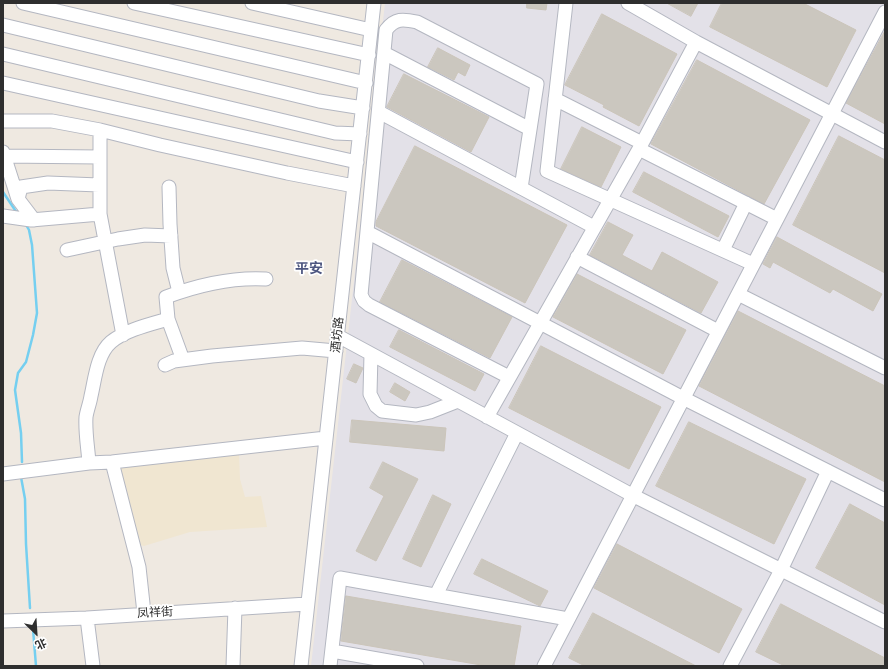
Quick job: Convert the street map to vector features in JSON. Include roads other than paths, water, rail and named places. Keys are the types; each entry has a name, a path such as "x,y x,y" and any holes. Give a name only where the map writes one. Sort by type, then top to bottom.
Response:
{"street":[{"path":"23,3 366,83"},
{"path":"134,3 369,55"},
{"path":"252,3 371,30"},
{"name":"酒坊路","path":"301,666 366,83 373,3"},
{"path":"566,3 547,171 753,264"},
{"path":"628,3 696,42 885,142"},
{"path":"544,666 885,12"},
{"path":"509,377 369,305 361,295 386,30 391,24 400,19 417,22 537,84 521,188"},
{"path":"3,25 320,101 363,108"},
{"path":"487,416 640,146 696,42"},
{"path":"384,53 530,130"},
{"path":"3,54 335,133 360,134"},
{"path":"3,83 357,162"},
{"path":"555,99 777,219"},
{"path":"379,112 594,227"},
{"path":"3,121 52,121 100,130 287,173 354,186"},
{"path":"100,130 100,214 104,242 123,335"},
{"path":"3,152 18,200 27,219"},
{"path":"3,156 100,157"},
{"path":"18,200 21,187 48,183 99,185"},
{"path":"169,187 173,268 179,292"},
{"path":"723,250 746,203"},
{"path":"3,216 27,219 100,214"},
{"path":"367,232 683,398 885,500"},
{"path":"67,250 145,235 171,236"},
{"path":"577,257 718,331"},
{"path":"183,360 168,319 166,296 223,280 266,279"},
{"path":"738,294 885,368"},
{"path":"89,463 86,417 100,359 111,342 138,328 168,319"},
{"path":"338,336 632,495 885,622"},
{"path":"165,365 174,361 302,348 336,351"},
{"path":"371,354 370,394 376,406 382,411 416,415 430,412 458,401"},
{"path":"436,595 517,433"},
{"path":"3,474 89,463 112,462 326,438"},
{"path":"112,462 139,567 144,613"},
{"path":"730,666 781,570 828,471"},
{"path":"330,666 340,578 568,619"},
{"name":"凤祥街","path":"3,621 87,618 144,613 307,604"},
{"path":"232,666 236,608"},
{"path":"87,618 93,666"},
{"path":"332,651 417,666"}],"waterway":[{"path":"3,192 17,213"},
{"path":"22,462 21,433 15,390 18,373 26,362 37,313 32,245 29,230 25,223"},
{"path":"21,477 25,499 30,608"},
{"path":"33,629 36,666"}],"district":[{"name":"平安","path":"309,269"}]}
